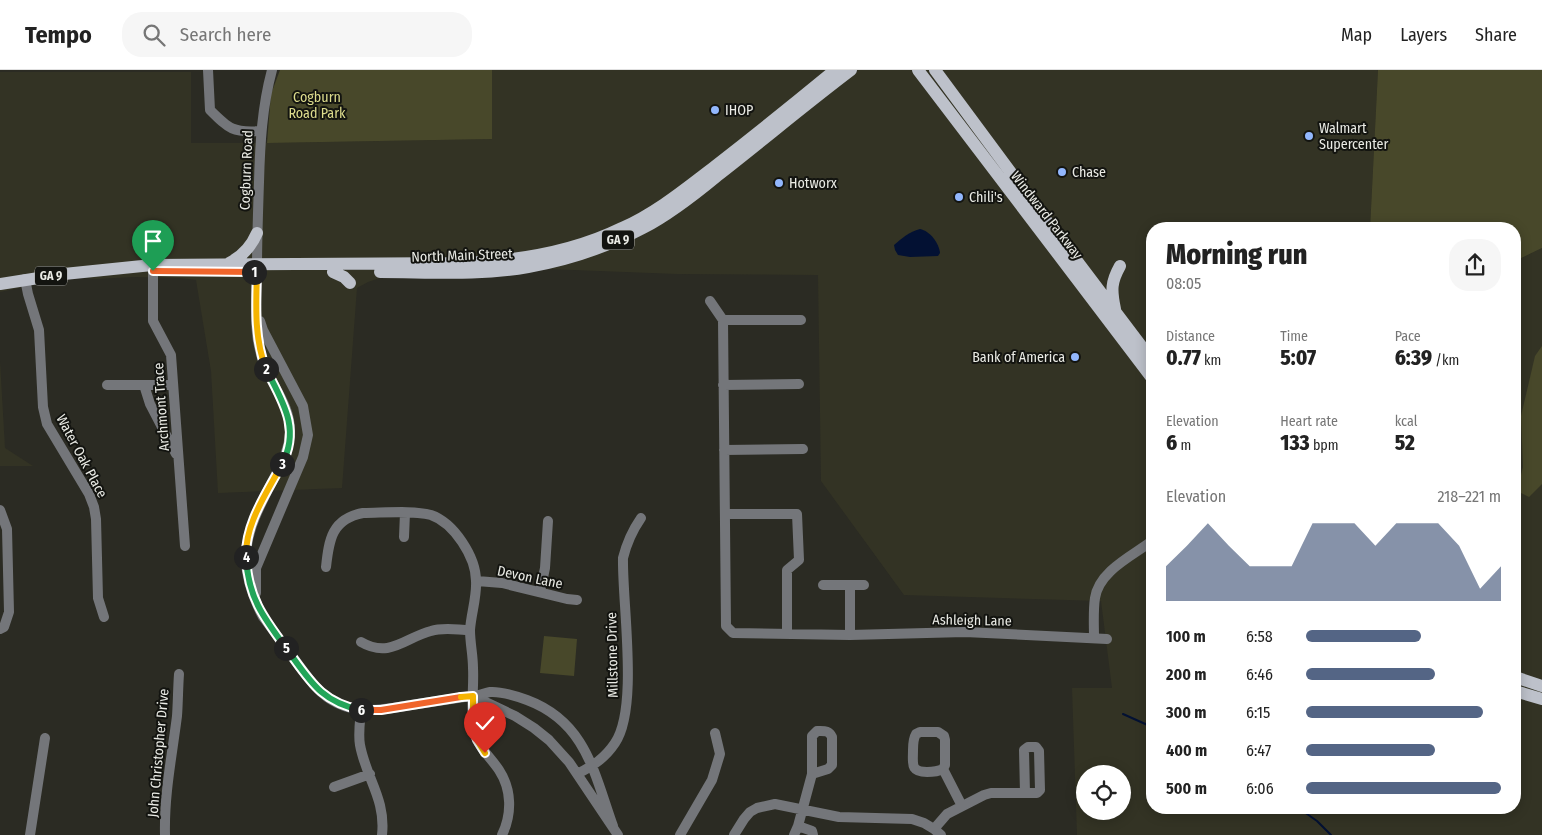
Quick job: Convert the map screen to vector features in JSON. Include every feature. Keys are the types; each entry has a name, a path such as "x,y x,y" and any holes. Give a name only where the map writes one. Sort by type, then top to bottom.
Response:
{"main road":[{"name":"North Main Street","path":"103,269 153,271 492,262 547,254 600,238 634,223 668,202 835,70"},
{"name":"North Main Street","path":"0,284 103,269 152,265 228,264 257,268 333,272 465,272 499,271 565,259 612,243 644,228 684,202 851,70"},
{"name":"Windward Parkway","path":"918,70 1146,370"},
{"name":"Windward Parkway","path":"935,70 1146,352"},
{"path":"228,264 246,252 257,233"},
{"path":"1115,311 1112,286 1120,266"},
{"path":"333,272 344,277 350,283"},
{"path":"1521,679 1542,686"},
{"path":"1521,693 1542,699"}],"street":[{"path":"208,70 210,110 224,124 233,129 242,132 261,131"},
{"name":"Cogburn Road","path":"258,607 250,589 246,572 248,538 256,514 285,457 290,431 286,409 266,369 261,356 257,335 257,233 261,131 267,89 272,70"},
{"name":"Archmont Trace","path":"153,271 153,322 171,355 185,546"},
{"name":"Water Oak Place","path":"25,279 39,330 43,407 47,424 89,494 94,507 96,518 98,598 104,617"},
{"path":"710,302 723,320 801,320"},
{"path":"256,308 263,330 303,406 308,435 304,457 256,568 255,583 258,607 263,617 316,688 337,703 361,710 381,710 491,692 514,695 535,703 556,715 574,732 586,754 615,831"},
{"name":"Ashleigh Lane","path":"723,320 726,626 733,633 850,635 965,632 1107,639"},
{"path":"723,385 799,384"},
{"path":"107,385 173,385"},
{"path":"144,385 150,404 178,458"},
{"path":"724,450 803,449"},
{"path":"0,510 7,529 3,554 9,612 4,627 0,629"},
{"path":"326,566 331,536 337,526 345,519 354,515 363,513 405,513 430,515 440,519 451,520 475,569 476,581 470,630 474,666 473,726 477,740 499,770 509,796 508,823 502,835"},
{"path":"404,537 405,513"},
{"path":"725,514 797,514 799,560 787,570 788,634"},
{"name":"Millstone Drive","path":"577,774 603,759 616,742 623,728 627,684 623,558 632,531 641,518"},
{"path":"540,592 545,568 548,521"},
{"path":"1094,638 1095,598 1101,582 1113,569 1146,545"},
{"name":"Devon Lane","path":"476,581 502,583 577,600"},
{"path":"823,585 864,585"},
{"path":"850,585 850,635"},
{"path":"361,642 372,647 387,648 432,630 470,630"},
{"name":"John Christopher Drive","path":"165,835 166,796 177,715 179,674"},
{"path":"473,696 515,716 549,740 577,774 615,831"},
{"path":"361,710 360,743 382,809 384,824 382,835"},
{"path":"943,769 938,772 919,772 914,769 913,740 916,734 920,732 938,732 944,736 945,765 943,769 962,806"},
{"path":"680,835 712,780 720,754 715,734"},
{"path":"30,835 45,738"},
{"path":"334,787 370,774"},
{"path":"812,774 796,831 812,831 812,835"},
{"path":"734,835 744,819 757,808 775,804 839,817 912,819 924,823 938,832 948,814 991,793 1025,793"}],"shaded area":[{"path":"492,70 1378,70 1370,222 1146,222 1146,814 1521,814 1521,258 1542,248 1542,835 1077,835 1076,820 1131,820 1131,765 1076,765 1076,806 1072,688 1112,688 1101,601 904,595 821,481 818,275 677,274 493,267 406,269 368,282 357,288 342,488 218,493 211,371 196,280 180,278 134,277 96,279 72,277 0,292 0,72 191,72 191,143 492,139"},
{"path":"0,361 5,448 33,466 0,466"}],"green space":[{"name":"Cogburn Road Park","path":"280,70 492,70 492,139 267,143 271,94"},
{"path":"1378,70 1542,70 1542,248 1521,258 1521,222 1370,222"},
{"path":"1542,346 1542,484 1529,497 1521,493 1523,467 1521,416 1535,356"},
{"path":"544,636 577,639 574,676 540,673"}],"water":[{"path":"920,229 927,232 936,242 940,253 938,256 910,257 898,255 894,245 909,234"}],"waterway":[{"path":"1123,714 1146,724"},
{"path":"1307,814 1331,835"}],"place":[{"name":"IHOP","path":"715,110"},
{"name":"Walmart Supercenter","path":"1309,136"},
{"name":"Chase","path":"1062,172"},
{"name":"Hotworx","path":"779,183"},
{"name":"Chili's","path":"959,197"},
{"name":"Bank of America","path":"1075,357"}],"route":[{"path":"153,271 257,272 257,335 261,356 286,409 290,431 285,457 256,514 248,538 246,572 250,589 263,617 316,688 326,697 349,708 371,711 473,696 473,726 477,740 485,753"}]}
